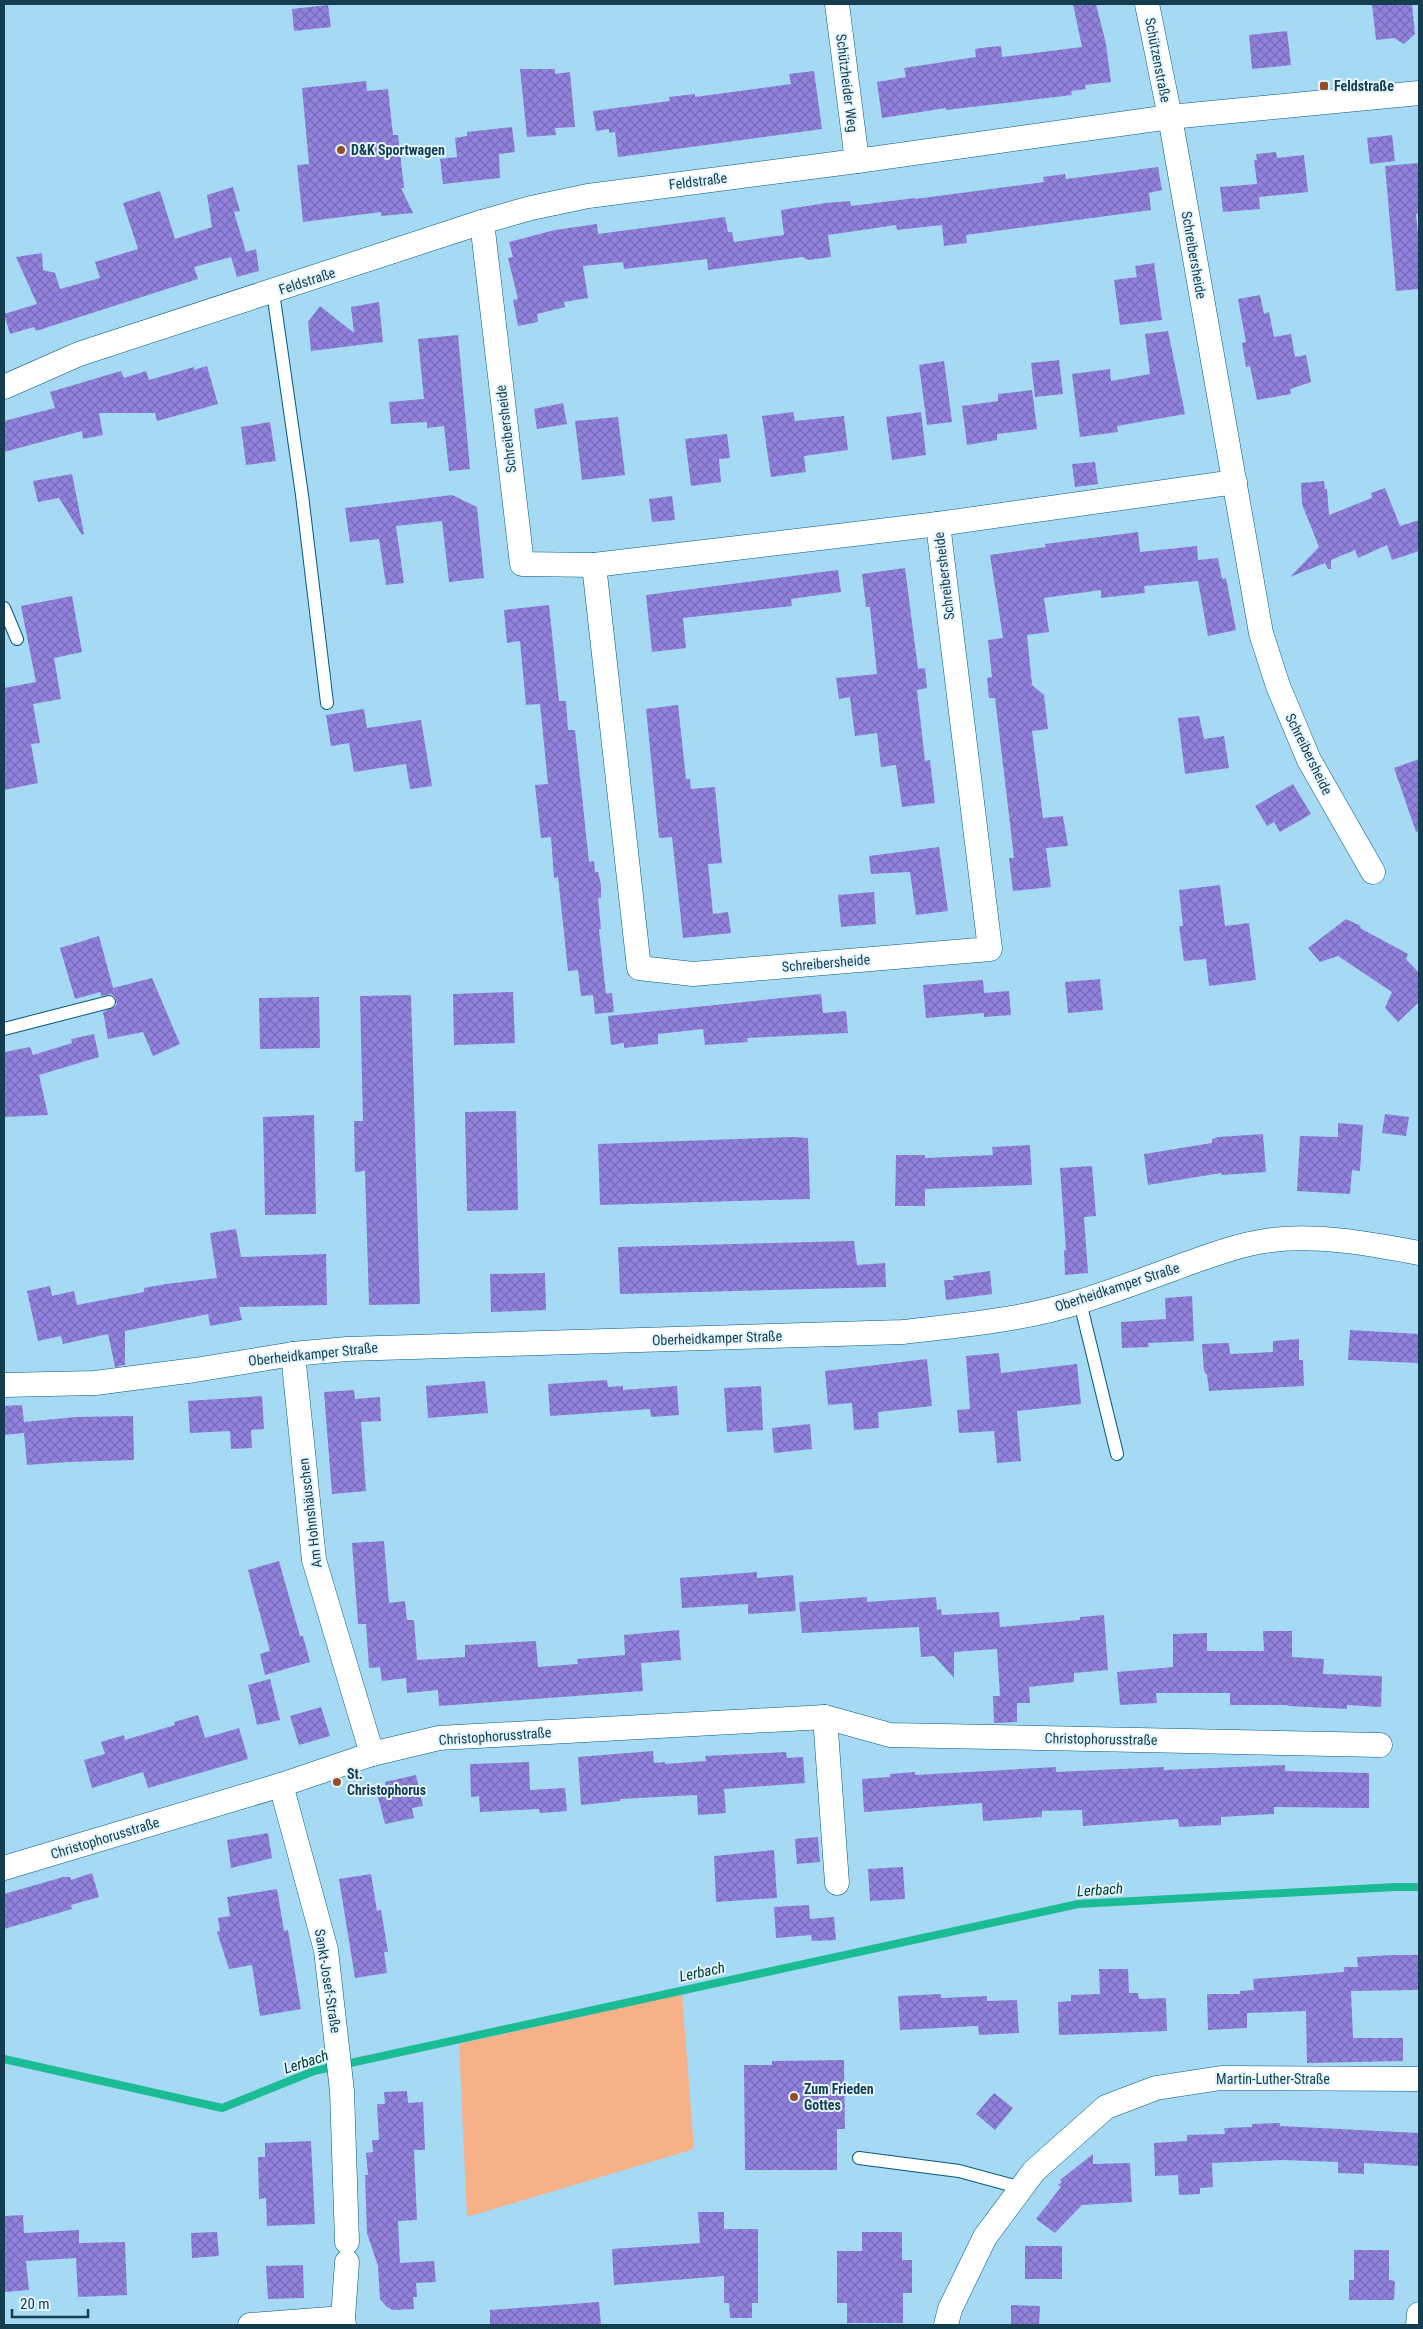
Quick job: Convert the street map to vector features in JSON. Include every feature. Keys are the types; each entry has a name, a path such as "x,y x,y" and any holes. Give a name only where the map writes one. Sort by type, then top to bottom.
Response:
{"street":[{"name":"Schützheider Weg","path":"837,4 857,161"},
{"name":"Schützenstraße","path":"1147,4 1170,117"},
{"name":"Feldstraße","path":"4,387 79,354 274,292 482,222 531,208 588,196 1170,117 1419,93"},
{"name":"Schreibersheide","path":"1170,117 1261,633 1278,686 1309,760 1373,872"},
{"name":"Schreibersheide","path":"482,222 522,564 594,565 938,524 1235,482"},
{"name":"Schreibersheide","path":"594,565 639,968 693,974 990,949 938,524"},
{"name":"Oberheidkamper Straße","path":"4,1385 95,1383 195,1370 293,1354 403,1346 904,1332 992,1321 1080,1302 1218,1253 1267,1240 1321,1239 1377,1245 1419,1253"},
{"name":"Am Hohnshäuschen","path":"293,1354 314,1560 372,1754"},
{"name":"Christophorusstraße","path":"4,1868 282,1785 372,1754 439,1738 825,1717 890,1735 1380,1745"},
{"path":"825,1717 837,1884"},
{"name":"Sankt-Josef-Straße","path":"250,2325 343,2322 347,2252 338,2051 326,1950 282,1785"},
{"name":"Martin-Luther-Straße","path":"946,2325 950,2309 985,2238 1034,2171 1106,2108 1156,2088 1221,2078 1419,2079"},
{"path":"1418,2325 1419,2314"}],"lane":[{"path":"274,292 302,495 327,703"},
{"path":"4,608 17,639"},
{"path":"4,1029 109,1002"},
{"path":"1080,1302 1117,1454"},
{"path":"859,2158 958,2171 1022,2188"}],"shaded area":[{"path":"682,1994 694,2149 467,2217 459,2044"}],"building":[{"path":"1073,4 1096,4 1106,44 1111,82 1085,85 1086,89 1071,91 1072,95 946,110 946,108 882,118 877,82 906,77 904,68 976,57 975,49 989,47 1001,46 1002,57 1082,47"},
{"path":"1372,4 1412,4 1415,34 1404,44 1394,38 1376,40"},
{"path":"328,5 331,27 294,31 292,9"},
{"path":"1287,31 1291,65 1252,69 1249,35"},
{"path":"520,69 555,69 555,74 570,72 575,127 555,128 556,135 527,137"},
{"path":"814,71 822,129 618,157 615,132 609,133 609,129 596,131 593,111 670,101 669,97 695,94 695,97 791,84 789,74"},
{"name":"D&K Sportwagen","path":"366,81 367,91 388,89 393,135 398,135 404,188 401,188 413,213 381,216 381,212 303,222 297,165 309,164 302,88"},
{"path":"512,127 515,152 499,154 500,178 443,184 440,159 457,157 455,138 467,136 467,132"},
{"path":"1392,135 1395,161 1370,164 1367,138"},
{"path":"1276,152 1277,158 1304,155 1308,192 1259,197 1260,209 1223,212 1220,187 1257,184 1254,160 1257,160 1256,154"},
{"path":"1419,163 1419,213 1416,214 1419,242 1419,289 1396,291 1385,166"},
{"path":"1158,167 1162,190 1149,193 1151,210 966,235 967,243 944,246 942,225 897,230 896,225 828,235 831,257 808,260 803,257 708,270 707,259 624,269 623,262 583,266 588,298 564,302 565,307 537,314 538,322 518,326 513,300 518,299 508,258 513,257 509,242 555,230 597,224 598,234 725,217 728,232 732,232 734,242 784,235 781,210 850,201 851,206 915,199 1044,182 1043,177 1065,174 1066,179"},
{"path":"233,187 240,211 234,212 246,252 256,249 259,271 237,277 231,257 194,267 198,279 36,331 34,327 10,334 4,314 37,304 16,257 42,253 43,270 55,273 60,289 100,278 95,262 138,249 123,203 160,191 175,239 212,227 207,195"},
{"path":"1154,263 1162,320 1120,325 1114,280 1137,277 1135,266"},
{"path":"1260,295 1264,314 1269,312 1274,337 1291,334 1295,357 1306,355 1311,382 1290,389 1291,394 1257,400 1250,366 1246,367 1242,343 1246,342 1238,299"},
{"path":"379,302 383,342 311,351 308,322 320,306 354,333 351,307"},
{"path":"1168,331 1185,414 1117,426 1118,432 1080,437 1072,374 1110,369 1111,381 1150,374 1145,334"},
{"path":"458,335 470,469 449,471 444,426 427,428 427,422 391,424 389,402 424,399 418,339"},
{"path":"1059,360 1063,394 1035,397 1031,363"},
{"path":"944,361 952,422 927,425 919,365"},
{"path":"207,366 218,404 157,421 155,413 99,413 103,435 83,439 82,431 4,452 4,421 55,408 50,392 121,371 124,378 146,371 149,380 194,367 194,370"},
{"path":"1032,390 1037,429 997,434 997,440 967,445 962,406 998,401 998,394"},
{"path":"563,403 567,424 537,429 534,409"},
{"path":"793,412 795,421 844,416 848,450 804,456 806,472 771,477 762,416"},
{"path":"921,412 926,455 892,460 886,417"},
{"path":"618,417 625,475 582,480 575,421"},
{"path":"270,422 276,461 246,465 241,427"},
{"path":"727,434 730,458 719,459 721,482 691,486 685,439"},
{"path":"1095,462 1098,484 1075,487 1072,464"},
{"path":"72,474 84,534 82,535 59,498 38,502 33,481"},
{"path":"1324,481 1325,489 1327,489 1329,515 1372,498 1371,493 1385,488 1400,526 1419,520 1419,551 1392,560 1387,545 1358,558 1355,550 1331,560 1331,569 1328,569 1325,563 1290,577 1319,547 1302,504 1301,483"},
{"path":"452,495 477,507 484,578 449,582 442,521 396,526 404,583 386,585 379,539 350,542 345,508"},
{"path":"672,496 675,520 652,522 649,499"},
{"path":"1138,532 1140,552 1197,546 1198,560 1218,558 1222,579 1226,578 1236,630 1208,636 1198,581 1144,586 1145,593 1101,598 1101,590 1044,598 1049,632 1027,635 1032,685 1044,695 1048,729 1032,731 1043,818 1063,816 1068,846 1046,848 1051,887 1013,891 1009,858 1014,858 995,698 989,698 987,678 992,677 988,640 1003,638 990,555 1046,547 1045,544"},
{"path":"905,568 918,669 925,668 927,688 917,690 925,761 930,760 935,803 902,807 896,765 881,767 877,733 855,736 850,697 839,699 836,678 877,674 870,607 866,607 862,574"},
{"path":"838,570 841,592 791,599 792,606 683,618 686,648 652,652 646,595"},
{"path":"72,596 82,652 54,658 61,699 33,704 40,743 31,744 38,783 4,790 4,688 36,682 21,606"},
{"path":"549,605 559,701 566,701 568,730 575,730 589,862 594,861 595,872 598,872 601,885 601,898 598,898 601,929 599,929 606,994 612,993 614,1012 595,1014 593,995 581,996 578,970 568,971 558,877 554,878 551,837 541,838 535,785 548,784 540,704 526,705 520,641 507,643 504,610"},
{"path":"678,705 686,779 690,779 691,789 715,787 722,863 708,864 713,914 728,912 731,933 683,938 672,837 659,838 646,709"},
{"path":"364,709 367,728 421,720 432,786 410,789 406,764 354,772 349,743 331,746 326,715"},
{"path":"1199,716 1204,739 1224,736 1229,768 1185,774 1178,718"},
{"path":"1419,759 1419,831 1416,832 1394,768"},
{"path":"1293,784 1311,814 1280,832 1274,822 1267,826 1255,806"},
{"path":"939,847 948,911 916,915 910,872 871,874 869,856"},
{"path":"1220,885 1225,926 1249,923 1256,980 1209,986 1206,959 1184,961 1179,926 1183,926 1179,890"},
{"path":"874,892 876,924 841,927 838,895"},
{"path":"1346,919 1408,954 1406,959 1419,973 1419,1002 1398,1022 1385,1008 1392,992 1338,956 1320,962 1308,948"},
{"path":"99,936 113,988 152,978 180,1044 153,1056 143,1032 108,1039 103,1012 115,1007 117,1004 115,997 111,994 101,996 100,992 75,999 60,948"},
{"path":"1100,979 1103,1010 1068,1013 1065,982"},
{"path":"983,980 984,993 1009,991 1011,1015 984,1017 984,1013 926,1018 923,985"},
{"path":"513,992 515,1043 454,1045 453,994"},
{"path":"821,994 823,1013 846,1011 848,1033 747,1038 748,1042 705,1045 703,1029 658,1034 658,1044 624,1048 624,1043 611,1045 608,1016"},
{"path":"411,995 420,1304 369,1305 365,1171 355,1172 354,1121 363,1121 360,996"},
{"path":"319,997 320,1048 260,1049 259,998"},
{"path":"94,1034 99,1057 39,1075 48,1115 4,1117 5,1052 30,1047 33,1055 72,1043 71,1039"},
{"path":"516,1111 518,1210 467,1211 465,1112"},
{"path":"1385,1114 1409,1117 1406,1136 1382,1133"},
{"path":"314,1115 316,1214 265,1215 263,1117"},
{"path":"1338,1123 1363,1125 1360,1171 1352,1170 1350,1194 1297,1191 1300,1136 1338,1137"},
{"path":"1263,1134 1266,1172 1222,1175 1221,1173 1148,1185 1144,1154 1212,1143 1212,1139 1218,1137"},
{"path":"808,1138 810,1199 600,1205 598,1144"},
{"path":"1030,1145 1032,1185 925,1189 925,1206 895,1206 896,1155 925,1155 925,1158 993,1155 992,1147"},
{"path":"1092,1166 1096,1216 1084,1217 1088,1273 1065,1275 1064,1250 1066,1250 1060,1168"},
{"path":"236,1229 241,1257 326,1254 327,1305 239,1307 242,1320 210,1326 208,1314 125,1331 125,1365 115,1367 108,1334 63,1344 61,1336 38,1341 27,1291 50,1286 52,1296 74,1291 77,1305 144,1292 144,1288 217,1278 210,1233"},
{"path":"854,1241 857,1265 885,1263 886,1287 620,1294 618,1247"},
{"path":"990,1271 992,1294 946,1300 944,1280 954,1280 953,1276"},
{"path":"545,1273 546,1310 491,1312 490,1274"},
{"path":"1192,1296 1194,1341 1148,1343 1149,1347 1122,1348 1121,1322 1166,1319 1165,1298"},
{"path":"1350,1330 1419,1334 1419,1363 1348,1360"},
{"path":"1299,1339 1299,1360 1303,1360 1304,1386 1209,1391 1207,1375 1204,1371 1202,1344 1229,1343 1230,1354 1273,1352 1273,1341"},
{"path":"999,1353 1001,1373 1077,1364 1081,1404 1017,1411 1021,1461 997,1463 994,1431 959,1433 957,1410 970,1409 966,1356"},
{"path":"927,1359 932,1406 878,1412 879,1428 854,1430 852,1403 828,1405 825,1371"},
{"path":"607,1380 608,1387 623,1386 623,1390 677,1386 679,1415 651,1417 650,1409 550,1416 548,1384"},
{"path":"485,1381 488,1413 428,1418 426,1386"},
{"path":"761,1386 763,1430 727,1432 724,1388"},
{"path":"354,1390 355,1399 380,1397 381,1421 361,1422 366,1491 332,1494 324,1392"},
{"path":"262,1396 264,1429 251,1430 252,1448 231,1449 230,1431 190,1433 188,1401"},
{"path":"22,1405 24,1422 76,1417 133,1416 134,1460 27,1465 24,1433 4,1435 4,1406"},
{"path":"810,1424 812,1449 774,1453 772,1428"},
{"path":"384,1541 389,1603 405,1601 407,1620 414,1620 417,1660 465,1657 465,1645 536,1641 538,1667 578,1664 577,1659 625,1655 624,1635 679,1630 681,1660 641,1663 643,1691 439,1706 438,1690 407,1693 406,1678 382,1681 380,1667 369,1668 366,1624 358,1624 352,1543"},
{"path":"279,1561 300,1636 303,1636 310,1662 265,1675 260,1654 270,1651 248,1570"},
{"path":"757,1572 757,1578 793,1575 796,1611 748,1614 748,1604 682,1608 680,1578"},
{"path":"867,1597 867,1602 936,1597 937,1610 941,1609 942,1615 999,1612 1000,1627 1080,1620 1080,1617 1104,1615 1108,1670 1074,1673 1074,1682 1029,1687 1030,1703 1017,1703 1017,1722 994,1723 993,1696 1000,1696 997,1649 954,1652 954,1678 934,1656 921,1657 919,1627 802,1633 799,1602"},
{"path":"1263,1631 1292,1631 1292,1657 1324,1659 1323,1674 1382,1676 1381,1707 1347,1705 1347,1709 1288,1705 1230,1705 1230,1693 1156,1693 1157,1703 1120,1705 1117,1672 1173,1667 1173,1634 1207,1633 1207,1651 1264,1651"},
{"path":"270,1679 280,1720 257,1725 248,1685"},
{"path":"321,1707 330,1736 299,1745 290,1716"},
{"path":"198,1715 205,1738 239,1728 248,1759 148,1788 143,1772 92,1788 84,1760 105,1754 101,1742 124,1735 125,1740 175,1725 174,1722"},
{"path":"653,1751 654,1763 665,1762 665,1764 706,1761 705,1756 786,1752 787,1758 803,1757 805,1783 724,1789 726,1813 698,1815 697,1795 620,1799 620,1801 581,1805 578,1757"},
{"path":"529,1762 530,1790 565,1788 567,1811 540,1813 539,1809 480,1812 479,1796 471,1797 470,1764"},
{"path":"1285,1765 1285,1771 1369,1773 1369,1808 1274,1807 1274,1814 1221,1817 1221,1825 1179,1827 1178,1819 1083,1826 1082,1810 1042,1811 1042,1817 983,1821 982,1803 864,1812 862,1779 890,1777 890,1774 915,1772 915,1775 1056,1767 1056,1772 1164,1767 1164,1770"},
{"path":"416,1775 423,1806 412,1808 414,1818 385,1824 377,1793 387,1791 385,1782"},
{"path":"268,1833 272,1858 231,1868 227,1840"},
{"path":"818,1837 820,1862 797,1864 795,1839"},
{"path":"774,1850 777,1898 716,1902 714,1856"},
{"path":"903,1867 905,1899 870,1901 868,1869"},
{"path":"92,1873 99,1897 71,1905 72,1909 4,1929 4,1894 63,1877 70,1877 71,1880"},
{"path":"371,1874 377,1911 381,1910 388,1952 384,1952 387,1973 355,1978 339,1879"},
{"path":"277,1889 284,1931 288,1930 301,2009 260,2016 252,1965 229,1969 217,1932 220,1931 218,1918 230,1916 227,1897"},
{"path":"809,1905 810,1919 834,1917 836,1940 812,1941 811,1935 776,1938 774,1907"},
{"path":"1419,1955 1419,1990 1351,1991 1353,2038 1403,2038 1403,2061 1307,2063 1306,2011 1247,2013 1247,2028 1208,2030 1207,1994 1240,1994 1240,1991 1254,1990 1253,1979 1344,1972 1344,1967 1358,1967 1357,1957"},
{"path":"1099,1969 1128,1969 1129,1993 1138,1993 1139,1999 1166,1998 1167,2031 1059,2035 1058,2002 1071,2001 1071,1995 1100,1994"},
{"path":"941,1994 941,1998 987,1996 987,2001 1017,2000 1019,2033 979,2035 978,2026 900,2030 898,1996"},
{"name":"Zum Frieden Gottes","path":"844,2060 845,2129 837,2129 837,2170 745,2170 744,2065 772,2065 772,2061"},
{"path":"407,2091 408,2103 423,2102 425,2150 414,2150 417,2220 398,2221 400,2263 434,2261 436,2282 416,2283 417,2297 413,2297 414,2309 393,2310 387,2307 380,2299 378,2266 367,2233 365,2175 368,2175 366,2153 373,2152 372,2140 379,2140 377,2104 385,2104 384,2092"},
{"path":"994,2093 1013,2108 995,2130 976,2114"},
{"path":"1280,2123 1280,2126 1419,2133 1419,2166 1364,2163 1364,2174 1338,2173 1338,2162 1282,2160 1212,2163 1213,2187 1200,2188 1200,2194 1179,2195 1178,2175 1155,2176 1154,2143 1187,2141 1187,2135 1225,2134 1224,2128"},
{"path":"311,2141 315,2224 267,2226 266,2198 259,2199 258,2157 265,2157 265,2143"},
{"path":"1093,2154 1093,2164 1130,2163 1132,2202 1082,2205 1055,2233 1036,2219 1061,2187 1058,2185 1062,2182 1060,2180"},
{"path":"698,2212 724,2212 724,2229 758,2229 758,2303 752,2303 752,2318 730,2318 729,2303 724,2303 724,2276 614,2285 612,2249 700,2243"},
{"path":"23,2215 24,2233 79,2230 79,2243 125,2242 127,2295 78,2297 76,2258 26,2261 29,2290 4,2292 4,2216"},
{"path":"217,2232 219,2256 192,2258 191,2233"},
{"path":"862,2232 902,2232 902,2260 912,2260 912,2293 903,2293 903,2323 847,2323 847,2303 837,2303 837,2251 862,2251"},
{"path":"1025,2246 1062,2246 1062,2279 1025,2279"},
{"path":"1354,2250 1389,2250 1389,2280 1395,2281 1394,2300 1349,2300 1349,2280 1354,2280"},
{"path":"303,2265 304,2298 268,2299 266,2266"},
{"path":"599,2302 601,2325 490,2325 490,2310"},
{"path":"1011,2305 1040,2306 1039,2325 1011,2325"}],"waterway":[{"name":"Lerbach","path":"4,2059 222,2108 314,2071 1078,1904 1419,1887"}],"place":[{"name":"Feldstraße","path":"1324,86"},
{"name":"D&K Sportwagen","path":"341,150"},
{"name":"St. Christophorus","path":"337,1782"},
{"name":"Zum Frieden Gottes","path":"794,2097"}]}
